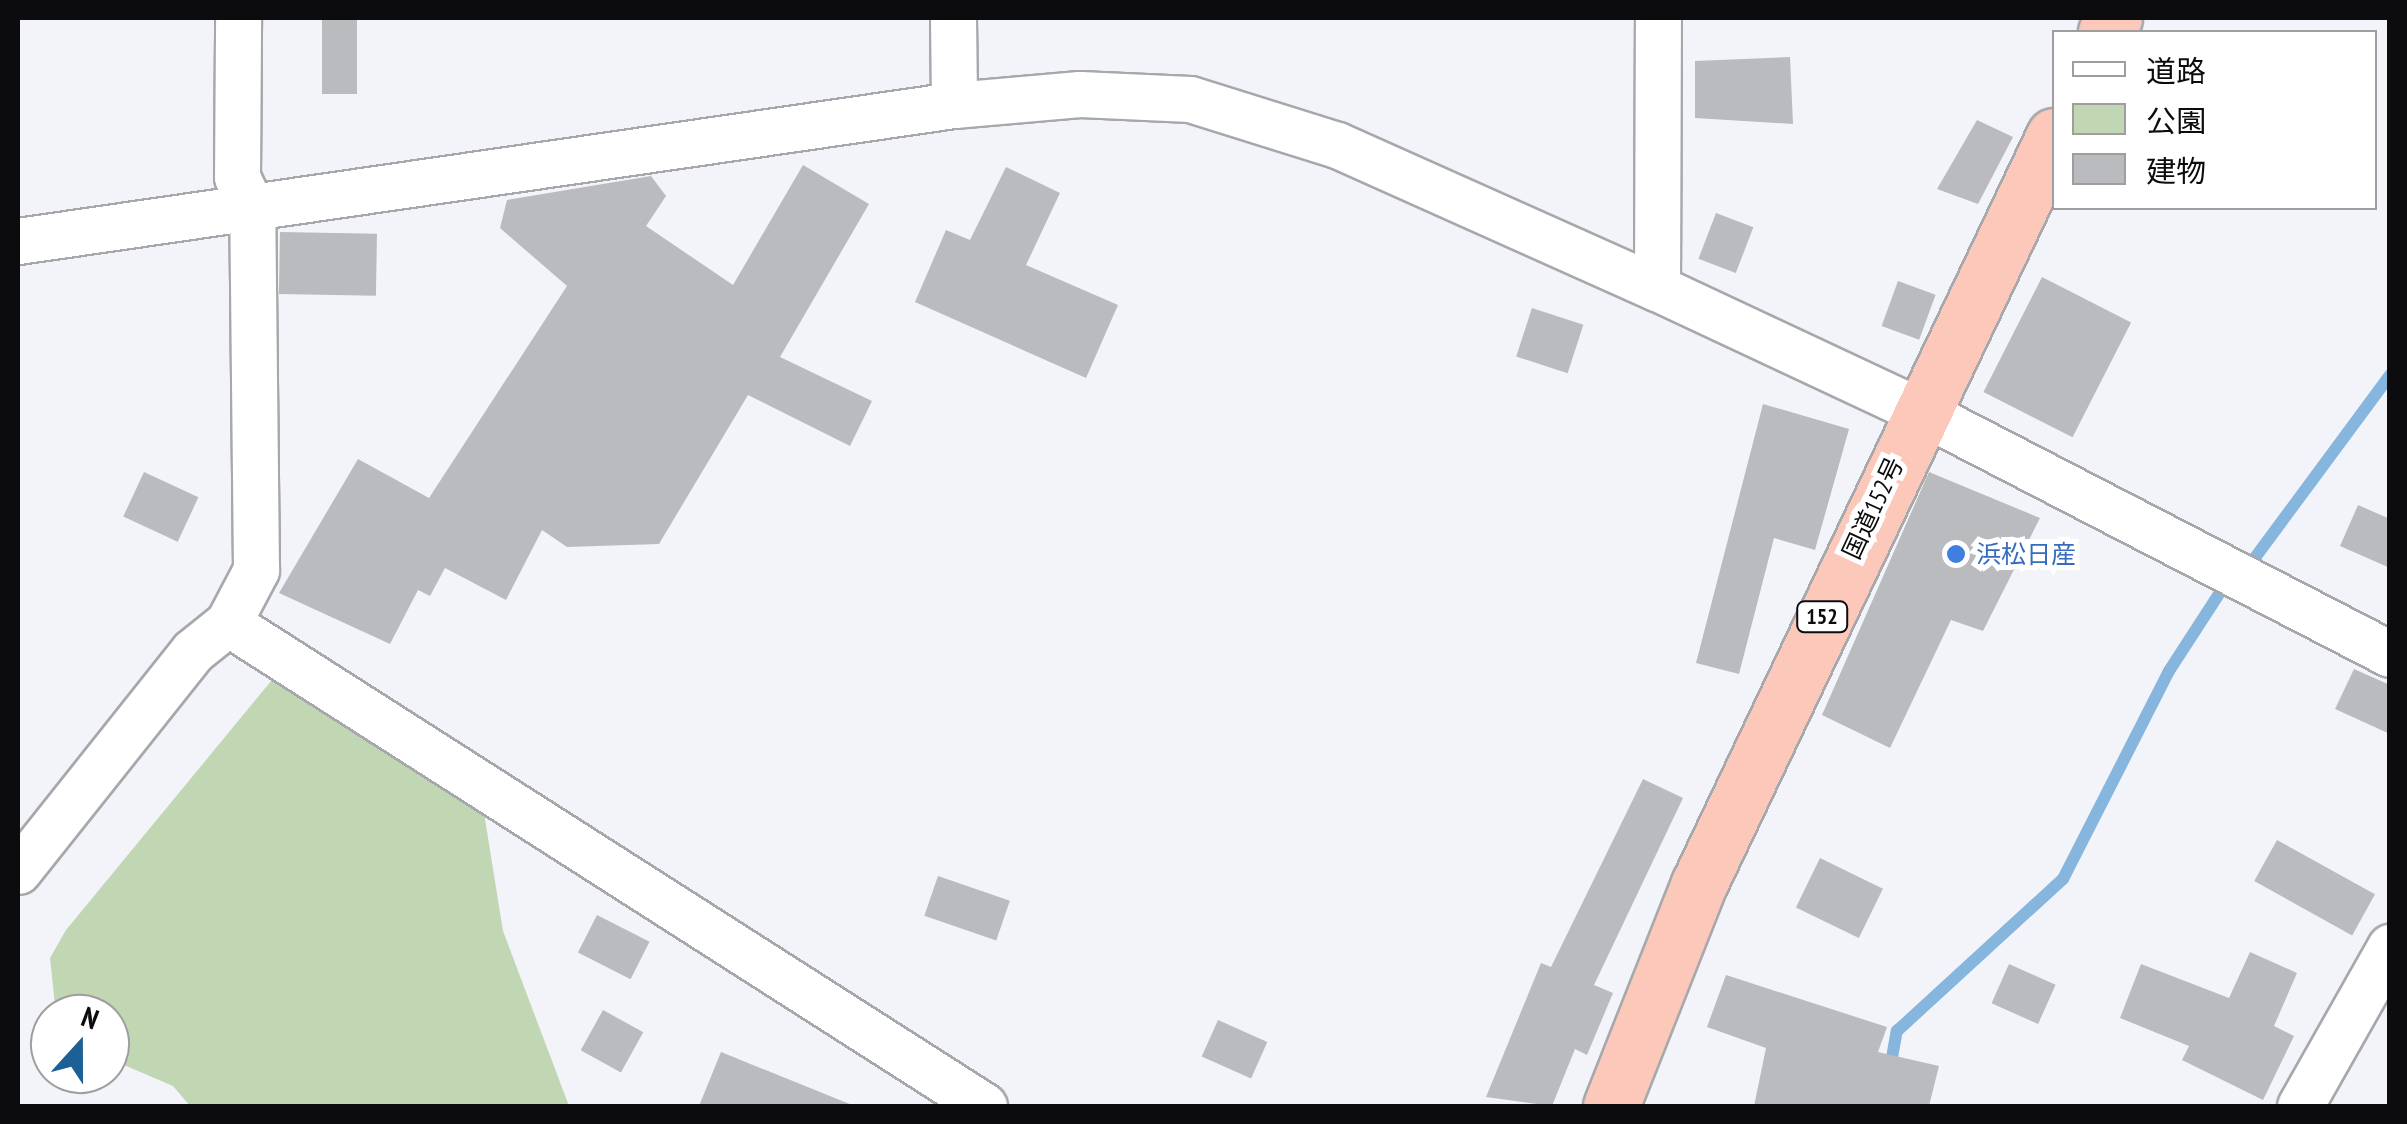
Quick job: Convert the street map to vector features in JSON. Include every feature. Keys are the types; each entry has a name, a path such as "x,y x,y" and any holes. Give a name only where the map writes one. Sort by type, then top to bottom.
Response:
{"highway":[{"name":"国道152号","path":"1611,1106 1698,884 1918,410 2052,140"}],"street":[{"path":"18,871 194,651 228,623 256,570 252,208 237,177 238,18"},
{"path":"953,18 954,105"},
{"path":"1657,288 1658,18"},
{"path":"18,241 954,105 1080,94 1190,100 1337,145 1657,288 1918,410 2390,654"},
{"path":"228,623 984,1106"},
{"path":"2300,1106 2390,947"}],"green space":[{"path":"276,675 481,794 503,931 569,1106 190,1106 173,1086 130,1068 130,994 54,994 50,958 66,930"}],"building":[{"path":"322,18 357,18 357,94 322,94"},
{"path":"1790,57 1793,124 1695,118 1695,61"},
{"path":"1977,120 2013,137 1978,204 1937,189"},
{"path":"803,165 869,204 780,357 872,401 850,446 748,395 659,544 567,547 542,530 506,600 445,568 430,596 418,590 390,644 279,593 358,459 429,498 567,286 500,228 507,200 651,176 666,196 646,226 733,285"},
{"path":"1006,167 1060,193 1026,265 1118,305 1086,378 915,302 946,230 970,240"},
{"path":"1716,213 1753,227 1736,273 1698,259"},
{"path":"280,232 377,234 376,296 279,294"},
{"path":"2042,277 2131,322 2073,437 1983,392"},
{"path":"1898,281 1936,295 1919,340 1882,326"},
{"path":"1532,308 1583,325 1568,373 1516,357"},
{"path":"1763,404 1849,429 1815,550 1774,538 1739,674 1696,663"},
{"path":"144,472 198,497 178,542 123,516"},
{"path":"1929,472 2040,518 1983,631 1951,620 1890,748 1822,715"},
{"path":"2358,505 2390,519 2390,568 2340,546"},
{"path":"2354,669 2390,685 2390,734 2335,709"},
{"path":"1643,779 1683,798 1594,985 1613,993 1587,1055 1575,1049 1552,1106 1486,1097 1541,963 1551,967"},
{"path":"2277,840 2375,894 2352,935 2254,881"},
{"path":"1820,858 1883,889 1859,938 1796,907"},
{"path":"938,876 1010,901 996,940 924,916"},
{"path":"597,915 650,942 631,979 578,952"},
{"path":"2250,952 2297,973 2274,1026 2294,1036 2263,1100 2182,1060 2189,1046 2120,1018 2141,964 2229,998"},
{"path":"2009,964 2056,985 2038,1024 1992,1003"},
{"path":"1726,975 1887,1027 1878,1052 1939,1066 1929,1106 1754,1106 1766,1048 1707,1027"},
{"path":"603,1010 643,1032 621,1073 581,1050"},
{"path":"1218,1020 1267,1042 1251,1079 1202,1057"},
{"path":"721,1052 852,1105 852,1106 699,1106"}],"waterway":[{"path":"2254,559 2390,375"},
{"path":"1890,1069 1897,1031 2063,879 2169,671 2221,591"}],"place":[{"name":"浜松日産","path":"1956,554"}]}
